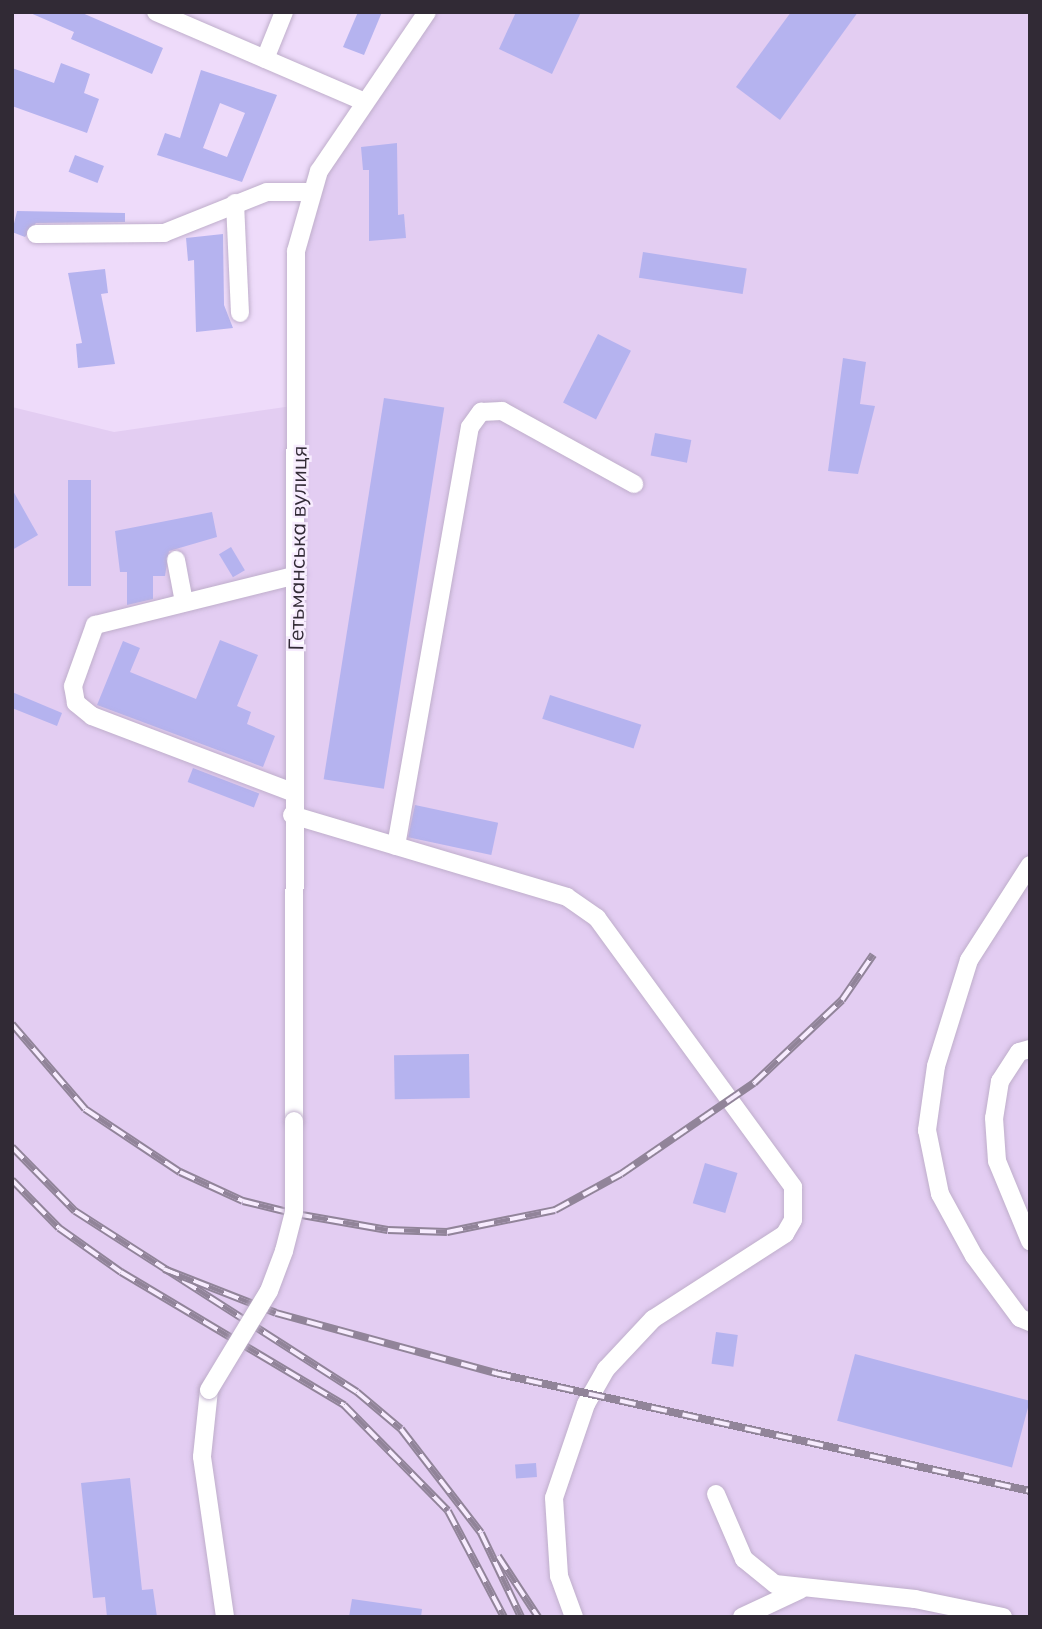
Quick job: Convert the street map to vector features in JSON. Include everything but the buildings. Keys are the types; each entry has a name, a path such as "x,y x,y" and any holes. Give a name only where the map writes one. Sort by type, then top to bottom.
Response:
{"street":[{"path":"265,59 284,12"},
{"name":"Гетьманська вулиця","path":"225,1617 202,1457 209,1390 269,1292 294,1212 292,792 297,575 293,294 309,192 363,101 427,12"},
{"path":"164,14 363,101"},
{"path":"36,234 164,233 267,192 309,192"},
{"path":"235,203 240,313"},
{"path":"396,846 470,427 481,412 502,411 634,484"},
{"path":"176,560 184,602"},
{"path":"292,792 92,716 76,703 73,686 95,625 297,575"},
{"path":"292,815 567,897 597,918 793,1187 793,1220 785,1234 653,1319 606,1369 586,1404 554,1499 559,1576 574,1617"},
{"path":"1030,865 969,960 936,1066 927,1130 940,1194 974,1256 1020,1318 1030,1322"},
{"path":"1030,1049 1019,1052 1000,1081 994,1118 997,1161 1030,1241"},
{"path":"716,1494 744,1559 775,1584 800,1590 915,1599 1003,1617"},
{"path":"742,1617 800,1590"}],"shaded area":[{"path":"427,12 1030,12 1030,1617 12,1617 12,407 114,432 299,405 304,209"}],"railway":[{"path":"12,1024 85,1109 180,1172 243,1201 296,1214 388,1230 447,1232 555,1210 621,1174 754,1083 842,1000 873,955"},
{"path":"12,1147 75,1211 357,1392 401,1429 481,1533 521,1617"},
{"path":"12,1180 59,1228 121,1272 344,1405 448,1511 504,1617"},
{"path":"164,1269 276,1313 495,1373 1030,1491"},
{"path":"498,1556 538,1617"}]}
